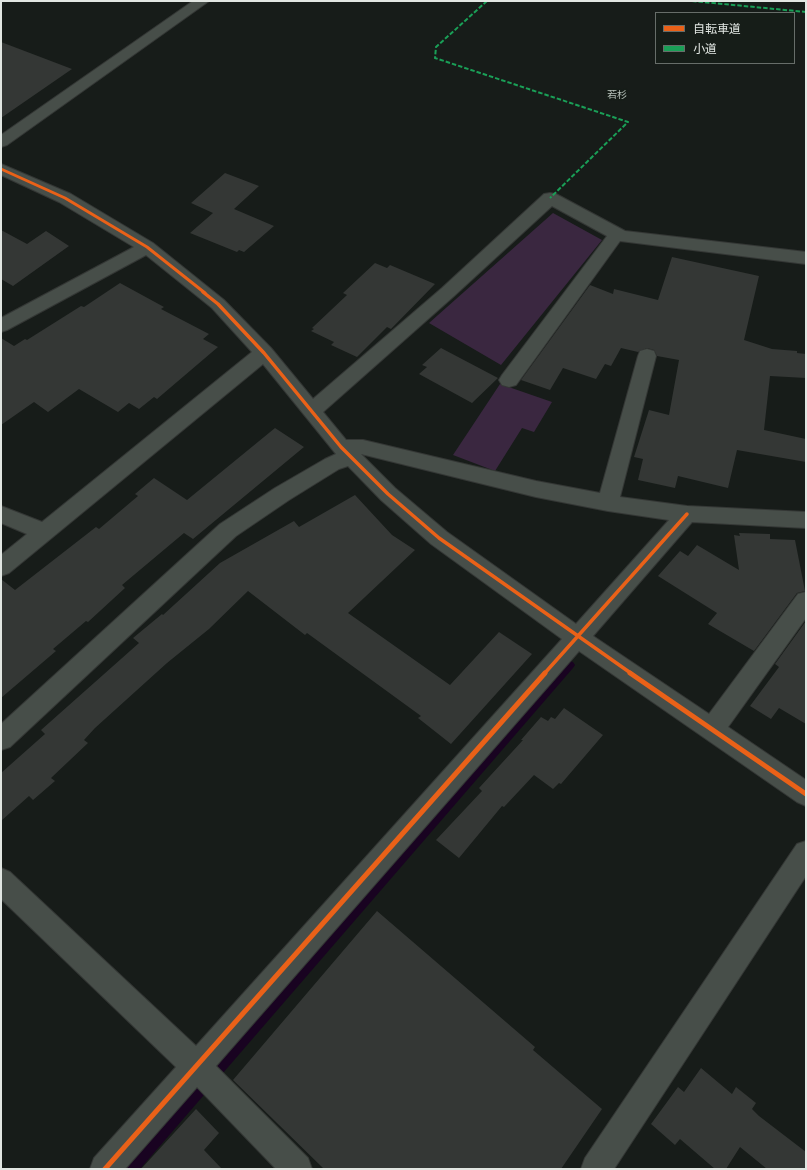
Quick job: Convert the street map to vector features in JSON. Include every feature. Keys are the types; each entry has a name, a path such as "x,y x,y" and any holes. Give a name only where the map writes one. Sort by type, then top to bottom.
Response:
{"street":[{"path":"1,142 202,1"},
{"path":"1,169 64,198 147,247 218,304 264,353 311,412 346,452 388,494 439,538 577,637 806,794"},
{"path":"311,412 448,292 550,198 621,236 806,258"},
{"path":"509,380 617,234"},
{"path":"1,326 147,247"},
{"path":"1,567 264,353"},
{"path":"608,503 647,356"},
{"path":"1,739 228,530 282,494 332,464 346,452 363,447 536,489 608,503 687,514 806,520"},
{"path":"1,514 44,532"},
{"path":"105,1169 687,514"},
{"path":"712,730 806,601"},
{"path":"596,1169 806,853"},
{"path":"1,881 196,1066 297,1169"}],"shaded area":[{"path":"553,213 602,240 501,365 429,323"},
{"path":"500,384 552,402 534,432 522,428 495,471 453,455"}],"building":[{"path":"1,42 72,69 1,118"},
{"path":"225,173 259,186 234,209 274,226 244,252 239,250 237,252 190,233 213,213 191,203"},
{"path":"1,230 27,244 46,231 69,246 13,286 1,279"},
{"path":"672,257 759,276 744,340 772,349 797,351 797,353 806,354 806,378 770,376 764,430 806,439 806,462 737,450 728,488 678,476 675,488 638,480 643,459 634,457 649,410 669,415 679,360 657,356 654,350 647,348 638,352 621,348 611,366 605,364 596,379 563,368 550,390 521,380 590,285 613,294 614,289 658,300"},
{"path":"375,263 387,268 390,265 435,284 391,329 387,327 357,357 331,345 334,342 311,331 314,329 312,328 347,295 343,293"},
{"path":"120,283 164,307 161,309 209,334 203,339 218,347 157,399 154,397 139,409 129,403 118,412 79,389 48,412 34,402 1,425 1,338 14,346 25,339 27,340 81,306 84,307"},
{"path":"441,348 498,378 472,403 419,374 427,367 422,365"},
{"path":"275,428 304,447 193,539 184,533 122,585 125,588 88,622 86,621 53,649 56,651 1,698 1,579 15,590 96,527 99,529 138,496 135,494 154,478 187,500"},
{"path":"355,495 392,535 415,550 348,613 450,685 499,632 532,654 451,744 418,718 421,716 307,633 305,635 248,591 209,629 167,663 95,728 84,740 88,743 51,778 55,781 33,800 29,796 1,821 1,773 45,734 41,730 139,643 133,638 162,614 163,615 220,563 294,521 299,527"},
{"path":"739,533 770,534 770,539 795,540 805,591 797,593 754,651 708,624 717,613 658,576 680,551 688,556 697,545 739,570 734,535 740,536"},
{"path":"806,621 806,724 779,708 771,719 750,706 779,667 775,664"},
{"path":"564,708 603,735 561,784 559,783 553,789 534,775 504,807 502,806 459,858 436,840 482,791 479,788 523,740 521,740 541,717 548,721 551,717 555,719"},
{"path":"377,911 535,1047 533,1050 602,1109 561,1169 324,1169 233,1080"},
{"path":"701,1068 732,1094 736,1087 756,1103 752,1109 759,1116 806,1152 806,1169 767,1169 740,1147 726,1169 715,1169 680,1139 675,1145 651,1124 678,1087 684,1092"},
{"path":"196,1109 219,1133 204,1150 222,1169 141,1169"}],"waterway":[{"path":"132,1169 570,665"}],"marked path":[{"path":"487,1 436,47 435,58 628,122 550,198"},
{"path":"692,1 806,12"}],"cycle path":[{"path":"1,169 65,198 147,247 218,304 264,353 341,447 388,494 439,538 577,637 806,794"},
{"path":"105,1169 687,514"}],"district":[{"name":"若杉","path":"617,95"}]}
